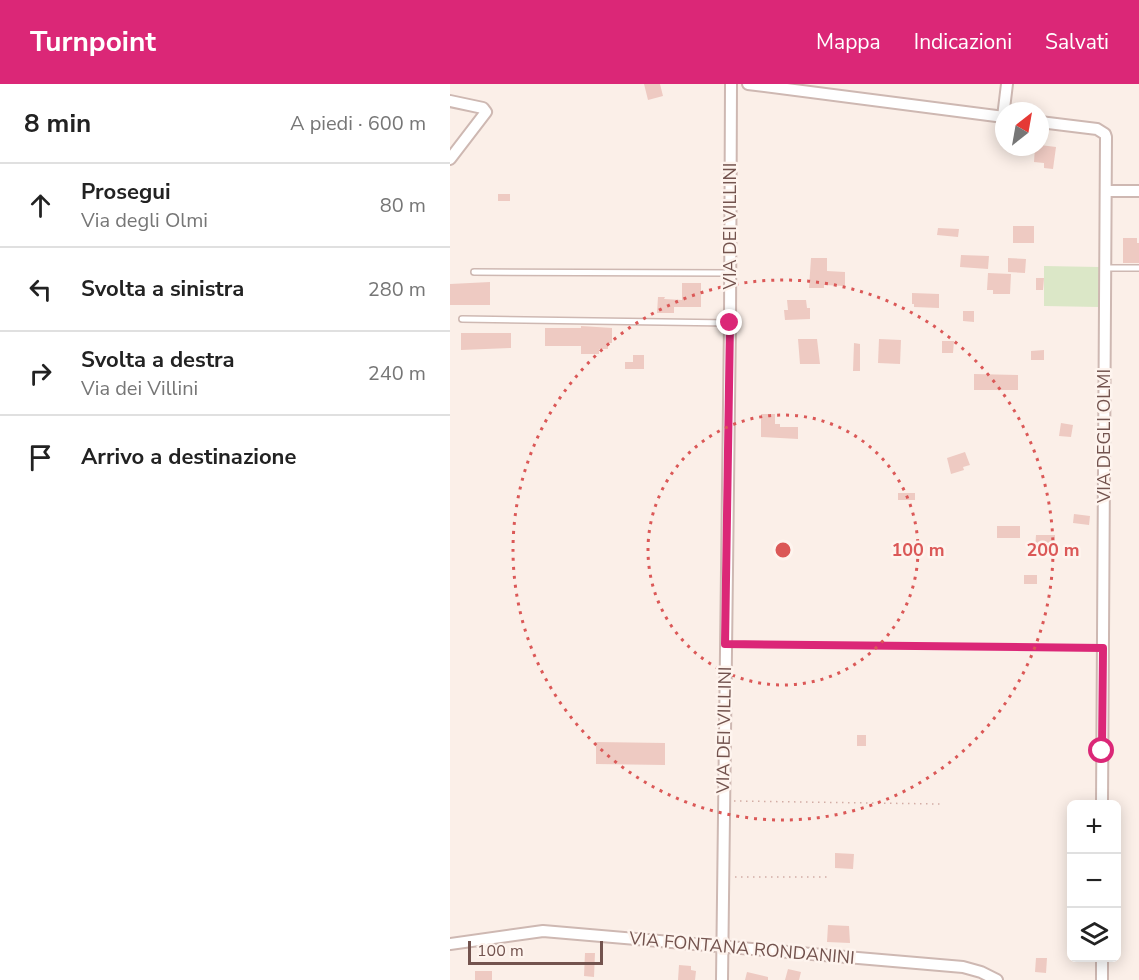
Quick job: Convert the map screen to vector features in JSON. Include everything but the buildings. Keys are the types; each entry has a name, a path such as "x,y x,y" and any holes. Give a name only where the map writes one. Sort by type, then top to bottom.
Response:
{"street":[{"name":"VIA DEI VILLINI","path":"722,980 731,84"},
{"path":"748,84 995,116"},
{"path":"1005,102 1007,84"},
{"path":"450,101 483,108 486,112 450,159"},
{"name":"VIA DEGLI OLMI","path":"1049,123 1097,129 1105,134 1102,800"},
{"path":"1106,191 1139,191"},
{"name":"VIA FONTANA RONDANINI","path":"450,944 543,931 963,967 997,980"},
{"path":"1102,962 1102,980"}],"lane":[{"path":"1106,268 1139,268"},
{"path":"474,272 730,273"},
{"path":"462,319 730,323"}],"path":[{"path":"725,644 1103,648"},
{"path":"723,801 940,804"},
{"path":"723,877 827,877"}],"green space":[{"path":"1044,266 1099,267 1099,307 1044,306"}],"route":[{"path":"730,323 725,644 1103,648 1102,751"}]}
